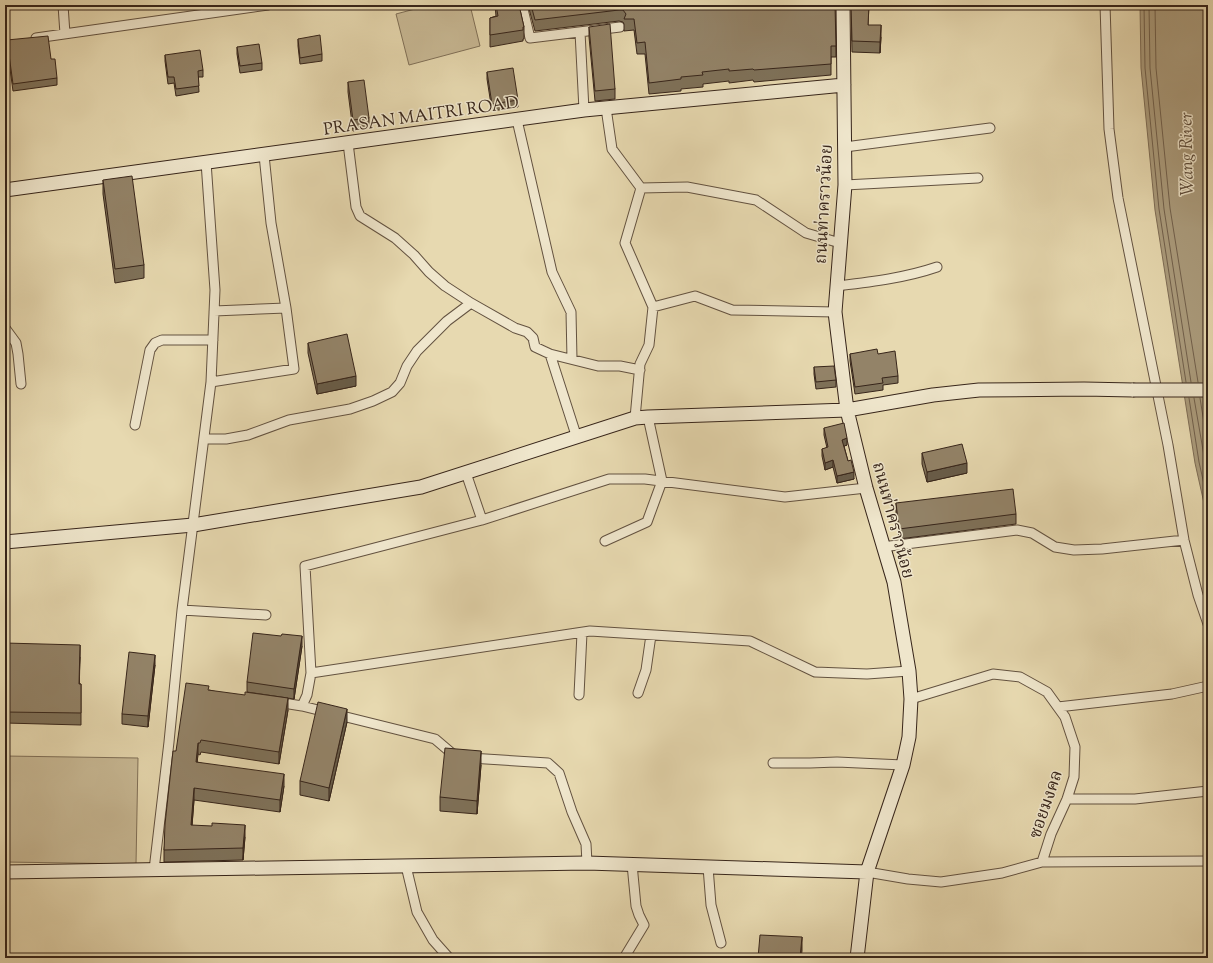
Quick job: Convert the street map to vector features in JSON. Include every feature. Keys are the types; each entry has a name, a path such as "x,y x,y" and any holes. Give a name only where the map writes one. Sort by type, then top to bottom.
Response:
{"street":[{"path":"64,5 65,34"},
{"path":"28,39 268,5"},
{"path":"522,5 530,38 620,27"},
{"name":"ถนนท่าคราวน้อย","path":"843,5 845,184 835,312 847,410 882,547 894,582 909,671 911,699 909,737 903,765 867,872 857,958"},
{"path":"1105,5 1109,128 1118,198 1168,445 1184,540 1198,595 1208,624"},
{"path":"580,32 584,110"},
{"name":"PRASAN MAITRI ROAD","path":"5,190 584,110 844,85"},
{"path":"606,108 612,149 641,188"},
{"path":"517,120 552,272 572,312 572,359"},
{"path":"845,146 990,128"},
{"path":"348,143 356,207 360,216 395,238 414,255 429,272 446,286 471,303 515,328 527,332 532,338 535,347 550,354 598,366 620,366 640,370"},
{"path":"211,382 294,369 286,308 271,222 264,155"},
{"path":"154,870 179,688 182,610 211,382 215,290 206,162"},
{"path":"845,184 978,178"},
{"path":"641,188 687,187 756,200 806,233 840,243"},
{"path":"605,541 647,522 662,481 642,417 640,364 648,345 653,307 625,242 641,188"},
{"path":"837,286 893,278 938,268"},
{"path":"653,307 695,296 732,310 835,312"},
{"path":"204,439 226,439 248,435 289,420 350,409 373,401 392,392 400,383 407,366 421,346 447,321 471,303"},
{"path":"214,311 286,308"},
{"path":"5,328 16,344 21,384"},
{"path":"135,425 150,350 155,343 162,340 213,340"},
{"path":"550,354 577,438"},
{"path":"5,542 193,525 421,487 642,417 847,410 933,395 979,390 1208,390"},
{"path":"466,473 482,520"},
{"path":"302,706 307,695 310,673 305,566 482,520 609,480 645,479 785,497 866,488"},
{"path":"882,547 1016,530 1032,533 1055,547 1074,550 1102,549 1184,540"},
{"path":"182,610 266,616"},
{"path":"310,673 590,632 750,641 815,672 867,674 909,671"},
{"path":"579,695 582,633"},
{"path":"638,693 646,670 651,635"},
{"name":"ซอยมงคล","path":"911,699 994,674 1020,677 1047,692 1065,717 1076,747 1074,777 1067,799 1051,834 1042,862"},
{"path":"1058,707 1172,694 1208,686"},
{"path":"267,700 302,706 435,739 456,757 548,762 559,773 572,812 586,844 587,863"},
{"path":"773,763 802,764 837,762 903,765"},
{"path":"1067,799 1135,799 1208,792"},
{"path":"5,872 587,863 867,872 908,879 941,882 1002,874 1042,862 1208,861"},
{"path":"624,958 644,925 638,915 636,906 632,864"},
{"path":"406,866 417,912 433,940 449,958"},
{"path":"708,867 711,905 721,943"}],"shaded area":[{"path":"430,5 470,5 480,46 409,65 396,14"},
{"path":"5,756 138,758 136,864 5,862"}],"water":[{"name":"Wang River","path":"1140,5 1208,5 1208,521 1195,463 1155,210 1141,68"}],"building":[{"path":"496,5 519,5 524,27 523,30 490,35 490,18 498,16"},
{"path":"531,5 835,5 836,46 831,46 831,64 754,70 729,71 729,69 702,72 703,75 681,77 681,79 649,83 645,42 637,43 634,19 624,19 626,14 623,10 535,20"},
{"path":"851,5 869,5 868,25 881,25 880,42 852,41"},
{"path":"610,24 615,89 595,91 589,27"},
{"path":"320,35 322,54 300,58 298,39"},
{"path":"48,36 51,59 55,59 57,78 13,84 7,40"},
{"path":"259,44 262,63 240,66 237,47"},
{"path":"200,50 203,70 198,71 199,86 176,89 174,77 168,77 165,55"},
{"path":"513,68 518,100 492,104 487,72"},
{"path":"364,80 369,118 353,120 348,82"},
{"path":"132,176 144,265 115,269 103,180"},
{"path":"347,334 356,376 317,384 308,343"},
{"path":"877,349 878,354 895,351 898,376 882,378 883,383 855,387 850,354"},
{"path":"834,366 836,380 816,382 814,367"},
{"path":"844,423 847,438 842,440 848,461 851,460 854,472 837,476 833,460 825,463 822,449 828,447 824,428"},
{"path":"962,444 967,463 927,472 922,453"},
{"path":"1013,489 1016,514 899,529 896,503"},
{"path":"253,633 281,636 282,634 302,636 294,689 247,682"},
{"path":"5,643 80,645 79,684 81,684 81,713 5,712"},
{"path":"129,652 155,655 148,716 122,714"},
{"path":"186,683 209,686 208,690 245,695 245,692 288,698 279,752 201,740 200,743 198,743 196,762 284,774 280,800 194,788 191,825 212,826 212,823 245,825 243,848 164,850 165,824 173,751 176,751"},
{"path":"318,702 347,709 329,788 300,781"},
{"path":"445,748 481,751 477,801 440,797"},
{"path":"760,935 802,937 800,958 758,958"}]}
